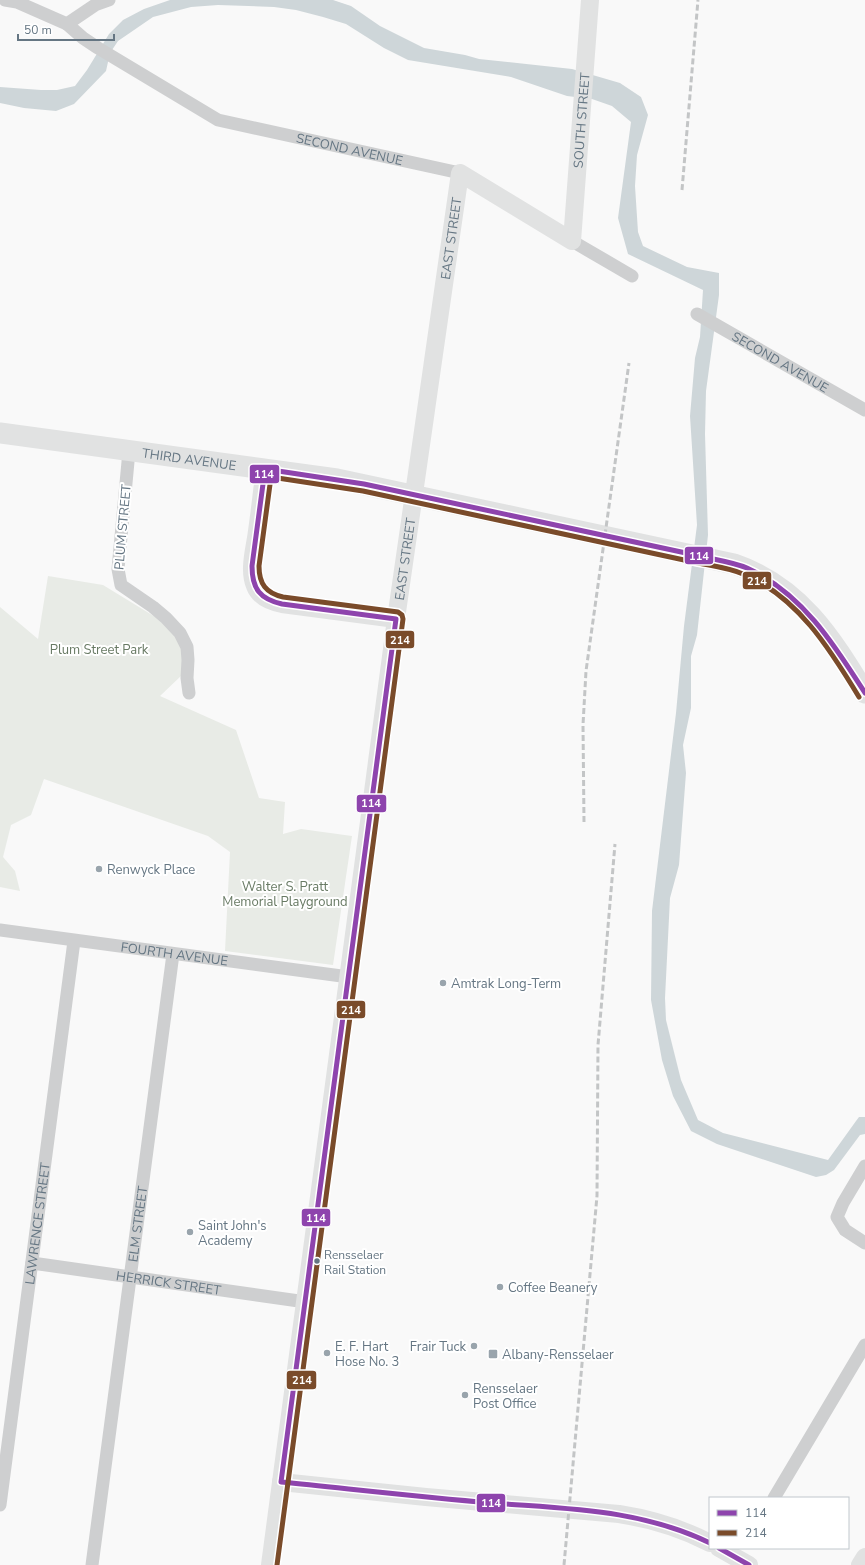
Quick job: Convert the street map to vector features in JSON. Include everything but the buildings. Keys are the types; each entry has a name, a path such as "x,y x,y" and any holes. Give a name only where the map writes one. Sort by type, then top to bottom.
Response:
{"main road":[{"name":"THIRD AVENUE","path":"0,433 337,479 734,564 759,574 774,583 806,610 834,643 865,693"}],"street":[{"name":"SECOND AVENUE","path":"5,0 17,2 67,24 83,38 98,48 218,120 460,173 632,276"},
{"path":"67,24 95,5 109,0"},
{"name":"SOUTH STREET","path":"572,241 590,0"},
{"name":"EAST STREET","path":"270,1565 396,619 460,173"},
{"name":"SECOND AVENUE","path":"696,314 865,410"},
{"name":"PLUM STREET","path":"129,450 118,579 121,585 153,607 180,633 187,647 187,678 189,693"},
{"path":"265,469 253,562 253,580 259,593 273,602 282,604 396,619"},
{"name":"FOURTH AVENUE","path":"0,930 349,977"},
{"name":"LAWRENCE STREET","path":"0,1505 5,1439 32,1263 74,941"},
{"name":"ELM STREET","path":"92,1565 173,954"},
{"path":"865,1166 843,1203 837,1218 844,1230 865,1243"},
{"name":"HERRICK STREET","path":"32,1263 306,1302"},
{"path":"775,1497 865,1345"},
{"path":"281,1482 603,1512 636,1517 670,1526 709,1543"},
{"path":"721,1549 749,1565"},
{"path":"860,1565 865,1557"}],"green space":[{"path":"48,576 103,585 157,618 172,630 183,649 182,675 160,696 236,730 259,798 285,802 283,834 301,829 352,836 333,965 225,951 230,852 208,836 44,779 31,815 11,825 3,857 15,871 20,891 0,887 0,607 38,639"}],"shaded area":[{"path":"170,0 333,0 351,6 380,26 424,48 479,59 572,69 620,83 641,97 648,115 637,155 635,186 638,232 643,246 687,267 719,273 719,295 706,391 705,434 708,535 697,635 691,656 691,708 683,745 686,773 679,865 670,898 665,998 666,1020 681,1080 698,1120 723,1133 828,1160 859,1117 865,1117 865,1134 860,1135 834,1170 826,1175 816,1177 717,1144 691,1131 673,1096 662,1060 651,1000 652,911 676,713 684,626 697,525 690,416 695,358 700,337 703,290 628,254 618,218 631,122 612,106 592,99 567,96 511,77 408,60 384,48 346,24 323,17 296,10 274,7 218,5 191,7 153,17 118,41 110,53 106,71 74,104 56,111 24,108 0,103 0,87 57,90 75,86 87,70 109,34 123,20 144,9"}],"railway":[{"path":"682,190 698,0"},
{"path":"584,822 583,725 586,671 629,363"},
{"path":"564,1565 597,1196 598,1045 615,844"}],"transit line":[{"name":"114","path":"709,1543 657,1523 603,1512 492,1503 281,1482 396,619 282,604 268,599 259,592 252,574 252,566 265,469 364,484 742,566 767,579 784,591 800,606 829,639 865,693"},
{"name":"214","path":"277,1565 403,619 402,615 398,612 283,597 272,593 265,587 260,578 259,566 271,477 363,491 721,567 738,572 762,584 780,596 796,610 824,643 859,697"},
{"name":"114","path":"721,1549 749,1565"}],"place":[{"name":"Renwyck Place","path":"99,869"},
{"name":"Amtrak Long-Term","path":"443,983"},
{"name":"Saint John's Academy","path":"190,1232"},
{"name":"Rensselaer Rail Station","path":"317,1261"},
{"name":"Coffee Beanery","path":"500,1287"},
{"name":"Frair Tuck","path":"474,1346"},
{"name":"E. F. Hart Hose No. 3","path":"327,1353"},
{"name":"Albany-Rensselaer","path":"493,1354"},
{"name":"Rensselaer Post Office","path":"465,1395"}],"park label":[{"name":"Plum Street Park","path":"99,649"},
{"name":"Walter S. Pratt Memorial Playground","path":"285,894"}]}
